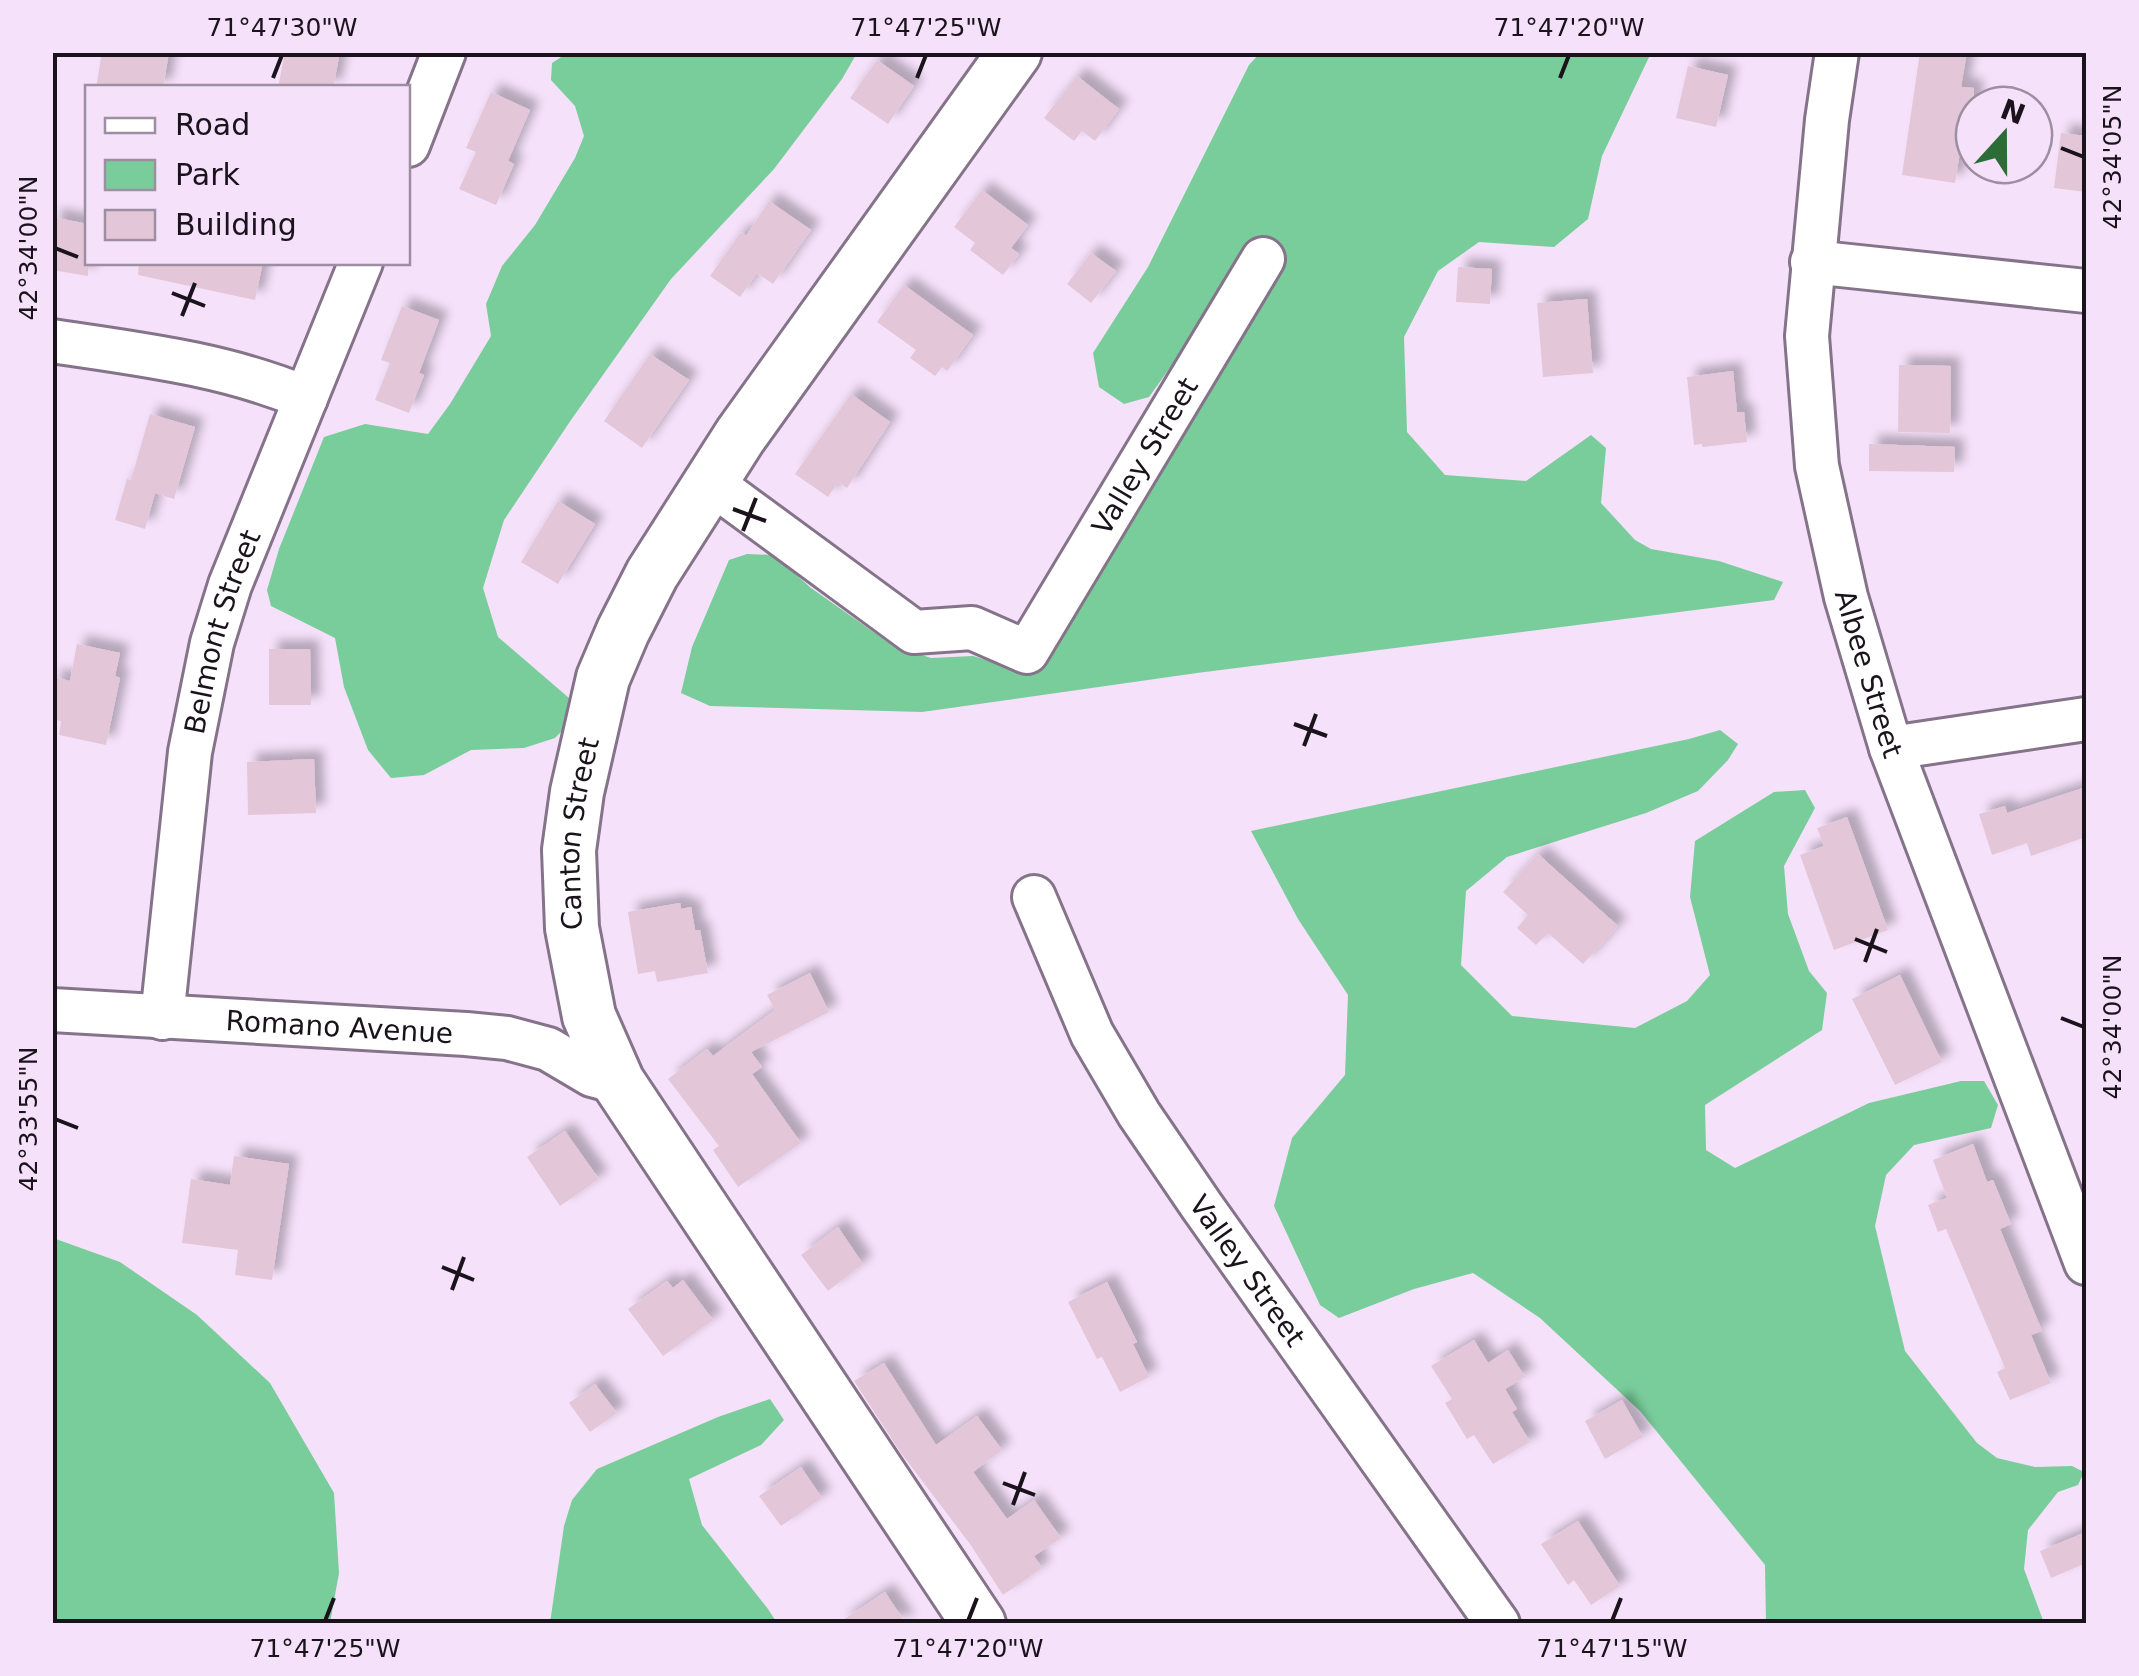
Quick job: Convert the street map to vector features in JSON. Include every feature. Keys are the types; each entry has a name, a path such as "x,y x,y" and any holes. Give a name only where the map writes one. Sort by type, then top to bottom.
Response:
{"street":[{"path":"410,140 444,52"},
{"name":"Canton Street","path":"979,1624 618,1082 589,1016 572,928 569,850 577,792 603,678 652,574 750,421 1015,52"},
{"name":"Albee Street","path":"1837,52 1806,336 1818,466 1846,597 1890,748 2078,1218 2086,1263"},
{"name":"Valley Street","path":"710,482 914,632 972,628 1026,652 1263,258"},
{"path":"1812,262 2086,291"},
{"name":"Belmont Street","path":"162,1018 190,752 212,643 230,586 360,265"},
{"path":"52,341 193,362 274,384 306,398"},
{"path":"1890,748 2086,719"},
{"name":"Valley Street","path":"1034,896 1092,1034 1139,1114 1498,1624"},
{"name":"Romano Avenue","path":"52,1010 507,1038 548,1049 592,1075 618,1082"}],"green space":[{"path":"569,52 857,53 774,169 671,279 504,520 483,588 498,637 569,698 574,719 555,738 524,748 471,750 424,775 391,778 368,750 344,687 335,638 271,606 267,590 279,549 324,437 365,424 428,434 491,336 486,304 502,266 535,225 584,136 575,106 551,80 552,63"},
{"path":"1260,53 1651,53 1602,156 1588,219 1554,247 1479,242 1438,271 1404,337 1407,432 1445,475 1526,481 1591,435 1606,448 1601,503 1635,540 1651,549 1719,561 1783,582 1774,600 922,712 710,706 681,693 692,647 729,560 747,554 774,555 811,588 892,645 931,658 973,656 1017,669 1257,247 1149,397 1124,404 1099,387 1093,353 1148,267 1249,65"},
{"path":"1720,730 1738,744 1698,791 1646,813 1507,857 1466,891 1461,965 1512,1016 1635,1028 1687,1001 1710,975 1690,897 1695,841 1774,792 1805,790 1815,808 1784,866 1788,914 1809,971 1827,993 1822,1030 1705,1105 1706,1150 1735,1168 1869,1103 1961,1081 1984,1081 1998,1105 1991,1128 1914,1145 1886,1175 1875,1226 1905,1351 1977,1443 1997,1458 2035,1467 2072,1466 2084,1472 2078,1485 2058,1492 2028,1530 2024,1569 2044,1623 1766,1623 1765,1565 1640,1411 1540,1318 1473,1273 1414,1289 1339,1318 1320,1305 1274,1206 1292,1138 1345,1075 1348,995 1298,919 1251,831"},
{"path":"53,1238 120,1262 197,1315 270,1383 334,1493 339,1573 330,1623 53,1623"},
{"path":"770,1399 784,1420 761,1445 689,1479 702,1525 777,1623 550,1623 564,1526 572,1500 597,1469"}],"building":[{"path":"102,52 169,52 164,85 96,85"},
{"path":"285,52 340,52 334,85 279,85"},
{"path":"1920,52 1967,52 1961,85 1954,85 1954,183 1902,175"},
{"path":"877,60 914,86 888,124 850,98"},
{"path":"1688,66 1728,75 1716,127 1676,118"},
{"path":"1077,76 1119,109 1095,141 1082,131 1074,141 1044,118"},
{"path":"491,92 530,110 508,161 514,164 496,205 459,189 476,152 466,148"},
{"path":"2061,133 2086,136 2086,192 2054,188"},
{"path":"982,190 1028,225 1011,248 1019,254 1003,275 970,250 975,243 954,227"},
{"path":"769,201 811,230 773,284 757,273 740,297 710,276 741,232 746,236"},
{"path":"52,217 85,223 88,276 52,270"},
{"path":"1091,253 1116,271 1091,303 1067,284"},
{"path":"139,265 262,265 255,300 138,275"},
{"path":"1458,267 1492,269 1490,304 1456,302"},
{"path":"904,285 973,335 947,371 942,367 935,376 910,358 916,350 877,322"},
{"path":"1587,299 1593,373 1543,377 1537,303"},
{"path":"402,306 439,320 409,413 375,400 390,363 381,360"},
{"path":"650,354 689,380 642,448 604,421"},
{"path":"1899,365 1951,366 1950,433 1898,432"},
{"path":"1733,371 1737,412 1744,412 1747,442 1694,445 1687,377"},
{"path":"851,394 890,422 847,488 838,482 828,497 795,474"},
{"path":"150,414 195,427 174,499 155,493 145,529 115,520"},
{"path":"1869,444 1955,447 1954,472 1869,471"},
{"path":"558,501 595,524 558,584 521,562"},
{"path":"77,644 120,653 115,676 120,678 106,745 59,735 61,721 52,719 52,677 70,681"},
{"path":"269,649 310,649 311,705 269,705"},
{"path":"314,759 316,813 248,815 247,762"},
{"path":"2086,787 2086,837 2031,856 2027,843 1992,855 1979,814 2005,806 2007,813"},
{"path":"1847,817 1888,930 1834,950 1800,855 1824,846 1817,828"},
{"path":"1538,854 1618,926 1583,964 1548,933 1536,945 1517,928 1528,915 1503,892"},
{"path":"680,903 681,909 691,907 708,973 657,982 655,971 638,974 628,912"},
{"path":"810,973 829,1012 751,1052 762,1067 752,1074 801,1143 738,1187 713,1150 719,1146 668,1079 707,1049 713,1056 775,1010 767,995"},
{"path":"1900,975 1942,1062 1895,1085 1852,999"},
{"path":"565,1131 599,1179 560,1206 527,1157"},
{"path":"1973,1144 1987,1182 1993,1180 2011,1224 2000,1229 2042,1331 2031,1335 2051,1383 2010,1400 1997,1372 2005,1368 1946,1229 1938,1232 1928,1205 1947,1198 1933,1160"},
{"path":"234,1156 289,1164 272,1280 235,1275 238,1250 182,1243 191,1179 230,1185"},
{"path":"838,1227 863,1264 828,1291 801,1255"},
{"path":"683,1280 713,1320 663,1356 628,1309 667,1281 673,1288"},
{"path":"1107,1282 1137,1342 1133,1344 1149,1377 1120,1392 1102,1357 1097,1359 1068,1302"},
{"path":"1474,1340 1488,1363 1508,1350 1525,1377 1505,1389 1517,1409 1512,1412 1530,1442 1493,1464 1474,1435 1467,1439 1445,1403 1452,1399 1431,1366"},
{"path":"884,1363 936,1445 977,1416 1002,1450 973,1472 1007,1519 1034,1500 1061,1538 1034,1556 1042,1568 1003,1595 854,1381"},
{"path":"595,1384 617,1413 590,1432 569,1403"},
{"path":"1622,1400 1643,1437 1605,1459 1585,1421"},
{"path":"801,1467 822,1498 781,1526 759,1496"},
{"path":"1578,1521 1620,1586 1591,1605 1574,1580 1568,1585 1541,1544"},
{"path":"2086,1532 2086,1563 2051,1578 2040,1551"},
{"path":"885,1592 906,1624 837,1624"}]}
